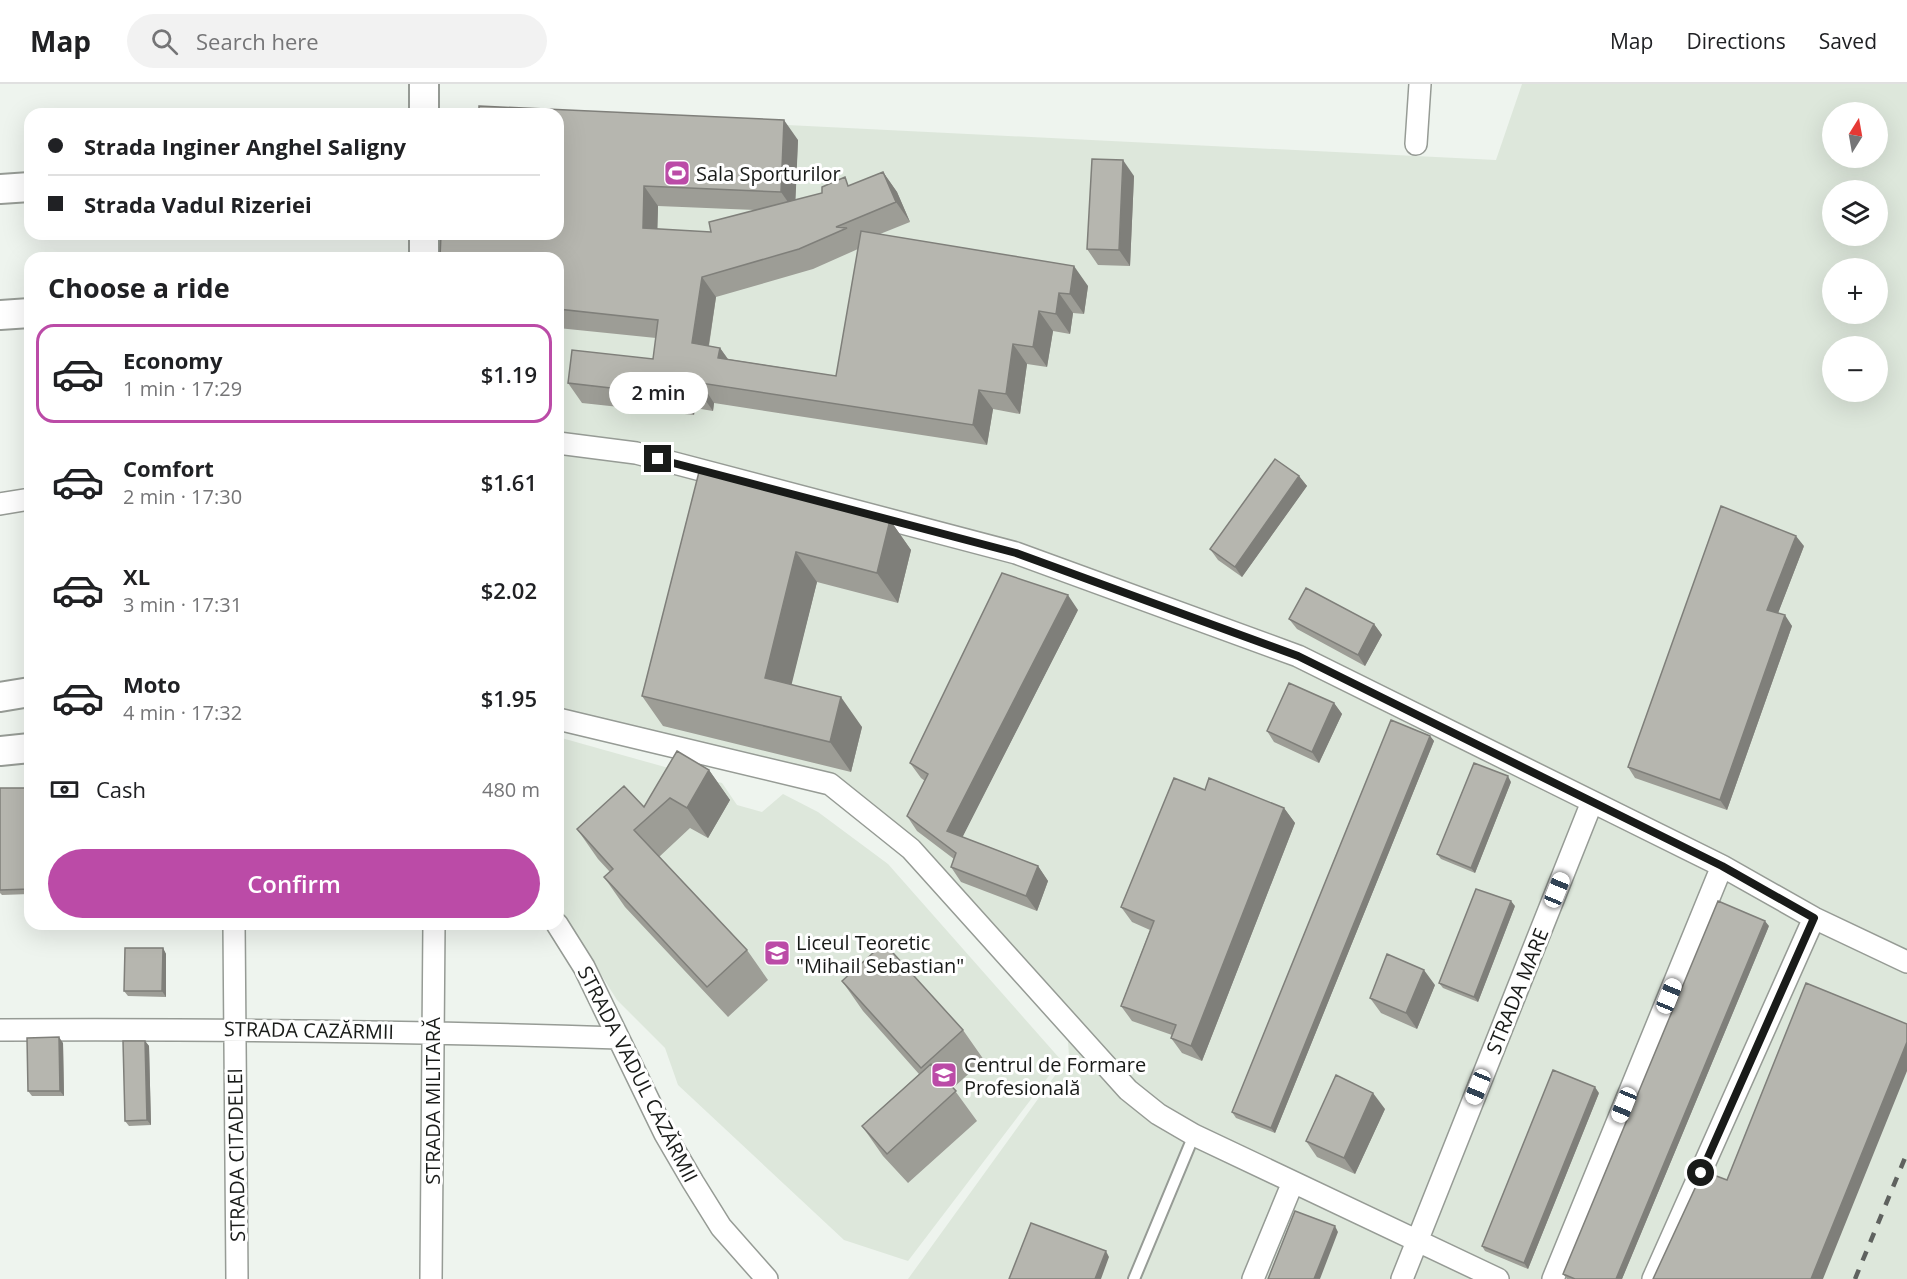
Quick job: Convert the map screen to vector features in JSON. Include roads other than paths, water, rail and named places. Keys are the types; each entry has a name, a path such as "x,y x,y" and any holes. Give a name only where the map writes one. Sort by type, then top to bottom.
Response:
{"main road":[{"path":"424,84 424,108"},
{"path":"0,189 24,187"},
{"path":"0,315 24,313"},
{"path":"0,697 24,693"},
{"path":"0,752 24,749"}],"street":[{"path":"1416,144 1420,84"},
{"path":"564,444 636,453 1016,553 1298,656 1722,866 1814,918 1907,962"},
{"path":"0,504 24,500"},
{"path":"564,720 830,784 911,849 1128,1090 1158,1114 1194,1135 1497,1279"},
{"name":"STRADA MARE","path":"1402,1279 1592,802"},
{"path":"1553,1279 1722,866"},
{"path":"1653,1279 1814,918"},
{"name":"STRADA CITADELEI","path":"234,930 237,1279"},
{"name":"STRADA MILITARĂ","path":"431,1279 434,930"},
{"name":"STRADA VADUL CAZĂRMII","path":"561,930 584,967 665,1134 693,1182 721,1227 767,1279"},
{"name":"STRADA CAZĂRMII","path":"0,1029 234,1029 618,1038"},
{"path":"1253,1279 1293,1182"}],"lane":[{"path":"1134,1279 1194,1135"}],"railway":[{"path":"1855,1279 1907,1153"}],"place":[{"name":"Sala Sporturilor","path":"677,173"},
{"name":"Liceul Teoretic \"Mihail Sebastian\"","path":"777,953"},
{"name":"Centrul de Formare Profesională","path":"944,1075"}]}
